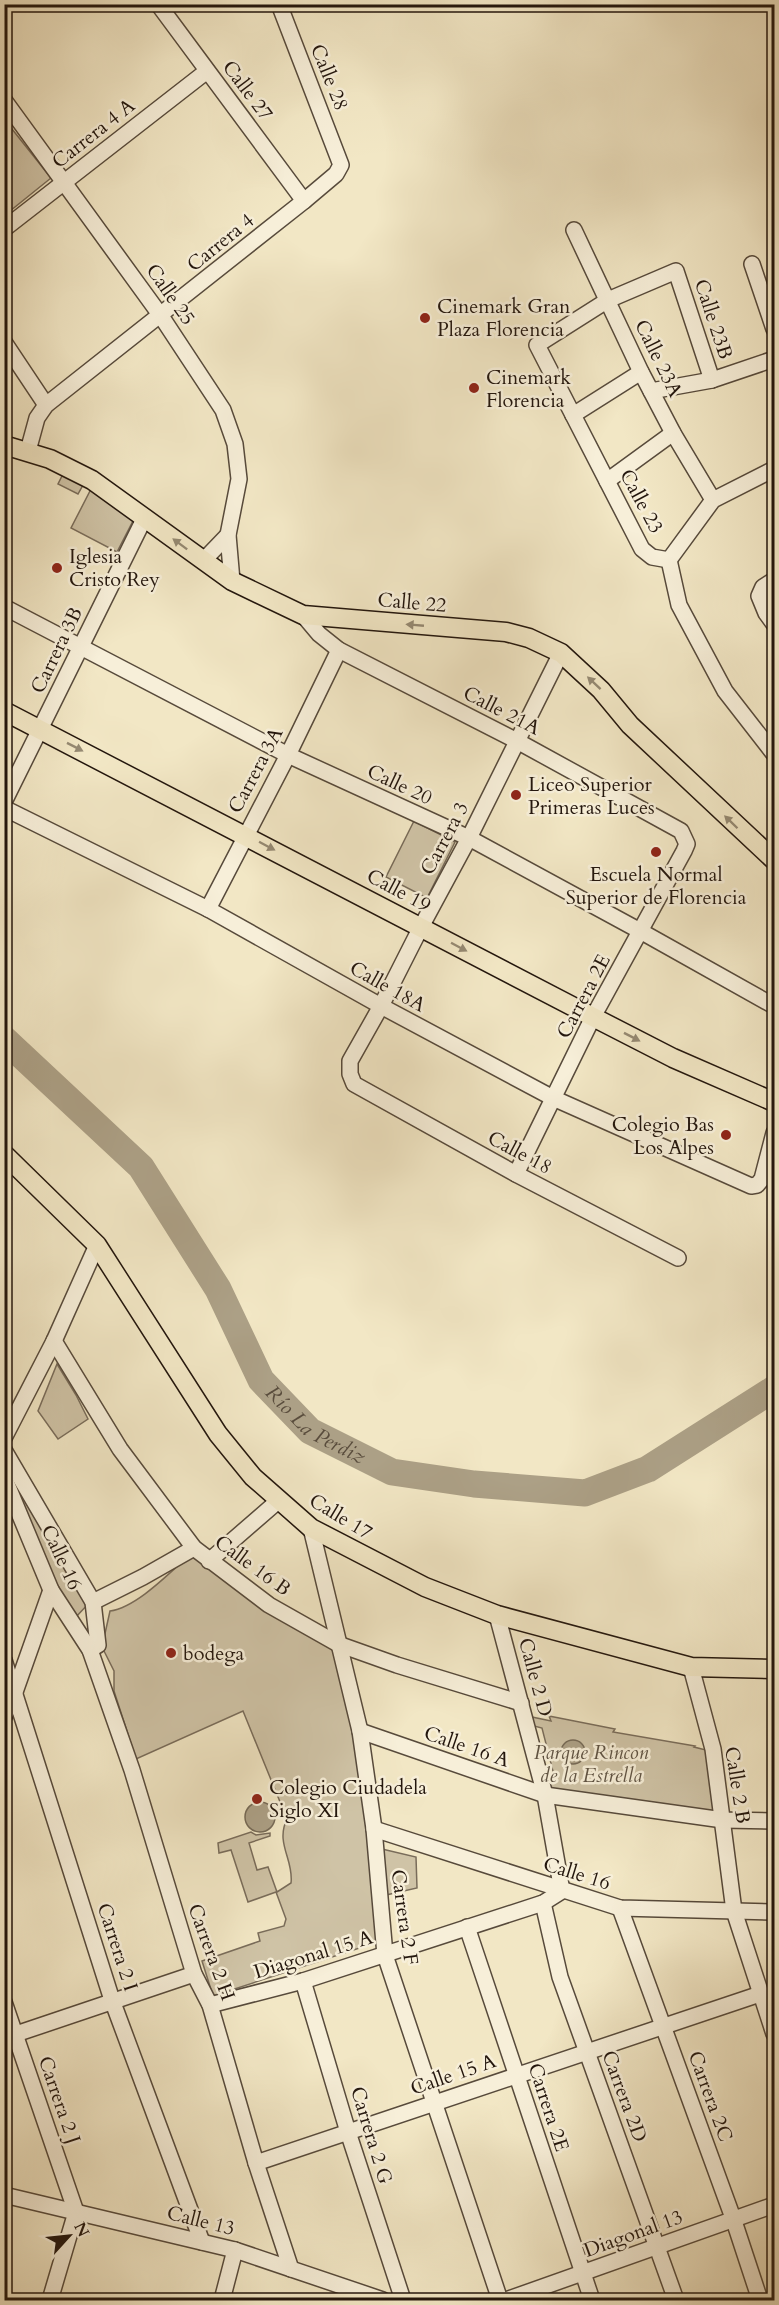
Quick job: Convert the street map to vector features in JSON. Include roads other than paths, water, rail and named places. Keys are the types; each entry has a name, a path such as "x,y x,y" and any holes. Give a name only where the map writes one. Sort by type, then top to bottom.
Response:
{"main road":[{"name":"Calle 22","path":"4,445 50,459 92,480 232,581 303,615 506,632 529,638 561,653 601,690 630,725 774,861"},
{"name":"Calle 19","path":"4,711 593,1017 674,1058 774,1102"},
{"name":"Calle 17","path":"4,1154 97,1245 218,1434 253,1478 311,1528 425,1587 497,1615 691,1667 774,1669"}],"street":[{"name":"Calle 27","path":"159,4 304,201"},
{"name":"Calle 28","path":"279,4 341,165"},
{"name":"Carrera 4 A","path":"4,228 207,71"},
{"name":"Calle 25","path":"4,100 161,316 223,410 235,444 239,479 228,535 232,581"},
{"name":"Carrera 4","path":"28,451 37,418 46,405 304,201 336,174 341,165"},
{"name":"Calle 23A","path":"574,230 641,372 673,433 713,500"},
{"path":"752,264 774,329"},
{"name":"Calle 23B","path":"609,300 676,272 712,380"},
{"name":"Calle 23","path":"609,300 537,345 642,549 652,557 669,560"},
{"path":"4,342 46,405"},
{"path":"651,391 712,380 774,359"},
{"path":"573,415 641,372"},
{"path":"607,481 673,433"},
{"path":"774,469 713,500 669,560 679,605 725,691 774,754"},
{"name":"Carrera 3B","path":"4,802 145,517"},
{"path":"203,561 228,535"},
{"path":"774,580 763,587 759,596 766,613 774,624"},
{"name":"Calle 20","path":"4,607 288,755 469,838 774,1006"},
{"name":"Calle 21A","path":"303,615 339,650 517,741 681,831 686,838"},
{"name":"Carrera 3A","path":"208,909 288,755 339,650"},
{"name":"Carrera 3","path":"350,1074 350,1061 469,838 561,653"},
{"name":"Calle 18A","path":"4,808 208,909 381,1006 553,1098 751,1186 757,1185 762,1179 774,1133"},
{"name":"Carrera 2E","path":"516,1174 593,1017 642,932 684,851 686,838"},
{"name":"Calle 18","path":"350,1074 354,1084 516,1174 678,1258"},
{"path":"4,1438 54,1341 97,1245"},
{"name":"Calle 16 B","path":"54,1341 120,1449 194,1548 209,1561 269,1605 338,1644 397,1665 521,1703"},
{"path":"4,1450 93,1602 98,1645 90,1650"},
{"name":"Calle 16","path":"4,1477 51,1590 90,1650"},
{"path":"209,1561 278,1501"},
{"name":"Carrera 2 F","path":"311,1528 360,1731 374,1829 385,1955 500,2301"},
{"path":"93,1602 194,1548"},
{"path":"4,1717 51,1590"},
{"name":"Calle 2 D","path":"497,1615 545,1795 562,1891"},
{"name":"Carrera 2 H","path":"90,1650 132,1770 194,1974 210,2005 256,2163 291,2269"},
{"name":"Carrera 2 I","path":"4,1660 112,2000 202,2242"},
{"name":"Calle 2 B","path":"691,1667 713,1749 734,1911 774,2034"},
{"name":"Calle 16 A","path":"360,1731 545,1795 723,1820 774,1821"},
{"name":"Calle 16","path":"374,1829 620,1908 774,1912"},
{"name":"Diagonal 15 A","path":"210,2005 303,1982 543,1903 562,1891"},
{"name":"Carrera 2D","path":"543,1903 560,1977 676,2301"},
{"name":"Carrera 2C","path":"620,1908 733,2218 760,2301"},
{"name":"Carrera 2E","path":"466,1927 592,2301"},
{"path":"10,2036 194,1974"},
{"name":"Carrera 2 G","path":"303,1982 348,2132 403,2301"},
{"name":"Calle 15 A","path":"256,2163 760,1994"},
{"name":"Carrera 2 J","path":"4,2002 10,2036 76,2212"},
{"name":"Calle 13","path":"4,2195 235,2250 383,2301"},
{"name":"Diagonal 13","path":"506,2301 774,2205"},
{"path":"50,2301 76,2212"},
{"path":"222,2301 235,2250"}],"waterway":[{"name":"Río La Perdiz","path":"4,1039 141,1167 218,1289 261,1380 310,1431 392,1472 474,1484 585,1493 648,1469 774,1389"}],"place":[{"name":"Cinemark Gran Plaza Florencia","path":"425,318"},
{"name":"Cinemark Florencia","path":"474,388"},
{"name":"Iglesia Cristo Rey","path":"57,568"},
{"name":"Liceo Superior Primeras Luces","path":"516,795"},
{"name":"Escuela Normal Superior de Florencia","path":"656,852"},
{"name":"Colegio Bas Los Alpes","path":"726,1135"},
{"name":"bodega","path":"171,1653"},
{"name":"Colegio Ciudadela Siglo XI","path":"257,1799"}],"park label":[{"name":"Parque Rincon de la Estrella","path":"591,1764"}]}
